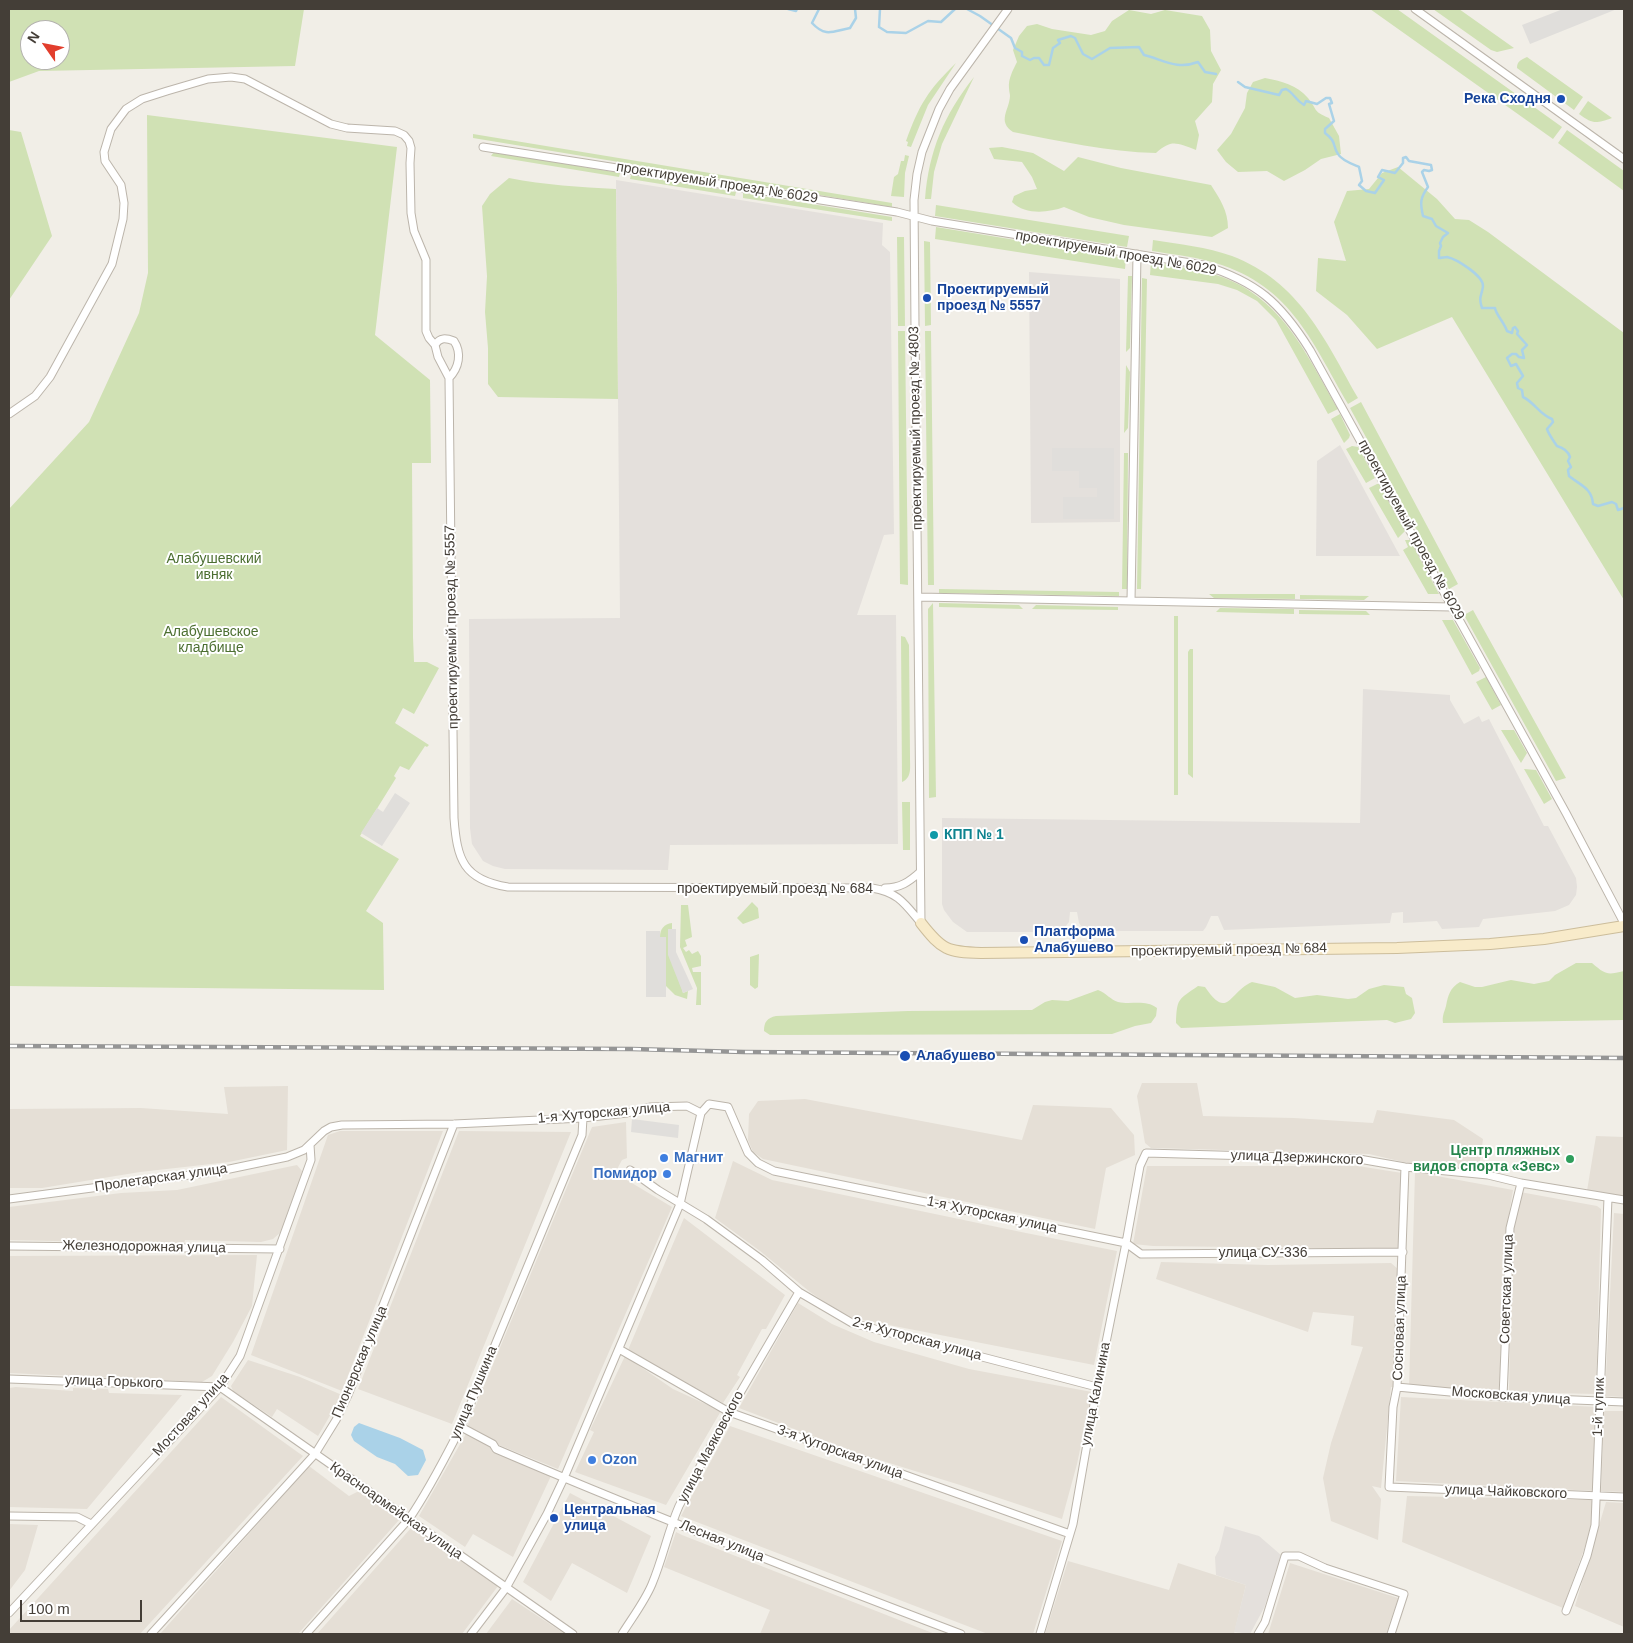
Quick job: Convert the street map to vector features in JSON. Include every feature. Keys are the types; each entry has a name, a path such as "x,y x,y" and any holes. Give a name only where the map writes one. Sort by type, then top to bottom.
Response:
{"street":[{"name":"проектируемый проезд № 4803","path":"921,923 914,216 917,174 930,129 950,89 1008,9"},
{"path":"1416,9 1624,159"},
{"path":"9,414 34,396 50,377 112,264 123,219 124,203 121,185 105,161 104,152 111,129 126,109 142,100 208,79 232,76 245,79 339,127 395,131 404,135 409,140 411,148 411,212 414,231 426,260 426,331 429,338 436,345"},
{"name":"проектируемый проезд № 6029","path":"483,147 750,188 914,216 932,221 1203,265 1221,271 1261,292 1285,313 1310,350 1339,400 1566,813 1624,925"},
{"path":"1132,601 1137,254"},
{"name":"проектируемый проезд № 5557","path":"449,378 455,371 459,353 454,341 443,338 436,345 438,357 449,378 454,818 458,852 472,872"},
{"path":"918,598 1452,606"},
{"name":"проектируемый проезд № 684","path":"472,872 488,882 508,887 872,888 892,893 901,900 936,940 947,949 961,953 1398,948 1544,939 1624,925"},
{"path":"872,888 900,886 907,883 920,872"},
{"name":"1-я Хуторская улица","path":"310,1145 324,1131 331,1127 342,1125 454,1124 583,1118 650,1107 688,1106 701,1113 709,1104 728,1107 748,1153 758,1163 774,1171 1126,1243"},
{"path":"471,1634 506,1588 547,1514 564,1478 680,1204 701,1113"},
{"name":"улица Пушкина","path":"306,1634 408,1519 418,1505 461,1427 582,1135 583,1118"},
{"name":"Пионерская улица","path":"151,1634 315,1454 336,1420 348,1395 454,1124"},
{"name":"Пролетарская улица","path":"9,1199 220,1171 287,1156 304,1150 310,1145"},
{"name":"Мостовая улица","path":"9,1613 220,1387 240,1356 311,1160 310,1145"},
{"name":"улица Калинина","path":"1040,1634 1070,1534 1140,1166 1146,1153"},
{"name":"улица Дзержинского","path":"1146,1153 1360,1159 1405,1167 1488,1175 1521,1183 1624,1200"},
{"name":"Сосновая улица","path":"1389,1488 1393,1406 1397,1387 1405,1167"},
{"name":"2-я Хуторская улица","path":"630,1170 706,1219 762,1260 799,1292 852,1323 1097,1387"},
{"name":"Советская улица","path":"1503,1397 1510,1228 1521,1183"},
{"name":"1-й тупик","path":"1566,1611 1587,1556 1595,1525 1608,1198"},
{"name":"улица СУ-336","path":"1126,1243 1141,1254 1403,1252"},
{"name":"Железнодорожная улица","path":"9,1246 280,1249"},
{"name":"улица Маяковского","path":"622,1634 652,1585 668,1542 673,1521 729,1412 799,1292"},
{"name":"3-я Хуторская улица","path":"619,1349 729,1412 1070,1534"},
{"name":"улица Горького","path":"9,1379 220,1387"},
{"name":"Красноармейская улица","path":"220,1387 573,1634"},
{"name":"Московская улица","path":"1397,1387 1503,1397 1624,1402"},
{"name":"Лесная улица","path":"461,1427 493,1444 496,1449 564,1478 787,1568 962,1634"},
{"name":"улица Чайковского","path":"1389,1488 1624,1496"},
{"path":"9,1516 76,1517 91,1524"},
{"path":"1258,1634 1265,1622 1285,1556 1299,1556 1326,1568 1404,1594 1391,1634"}],"shaded area":[{"path":"1563,9 1617,9 1530,44 1522,25"},
{"path":"616,180 883,223 882,245 890,252 894,534 884,535 857,615 896,615 898,844 670,845 668,870 505,869 483,861 472,844 470,828 469,619 620,618"},
{"path":"1029,272 1120,279 1120,522 1031,523"},
{"path":"1340,445 1400,556 1316,556 1317,461"},
{"path":"1052,448 1114,448 1114,519 1063,519 1063,497 1097,497 1097,488 1079,488 1079,471 1052,471"},
{"path":"1363,689 1450,695 1450,700 1464,724 1479,716 1482,722 1489,719 1544,826 1548,826 1576,878 1576,895 1569,905 1555,911 1483,919 1479,927 1442,929 1437,921 1403,923 1403,912 1392,913 1390,923 1224,930 1218,916 1211,916 1203,931 1085,931 1079,923 1077,912 1070,912 1069,922 1061,932 967,932 953,922 944,910 942,904 942,818 1360,823"},
{"path":"395,793 410,803 382,846 361,833 377,808 383,812"},
{"path":"668,929 676,929 676,952 693,989 683,993 668,955"},
{"path":"646,931 660,931 660,937 666,937 666,997 646,997"},
{"path":"1142,1083 1197,1083 1203,1116 1294,1118 1373,1123 1377,1110 1454,1120 1483,1139 1478,1175 1369,1154 1151,1148 1145,1143 1137,1096"},
{"path":"288,1086 287,1150 229,1162 140,1172 42,1188 9,1188 9,1109 141,1108 228,1114 224,1087"},
{"path":"805,1099 1022,1140 1033,1105 1111,1108 1134,1135 1135,1155 1106,1168 1095,1229 763,1159 753,1152 748,1140 749,1114 758,1101"},
{"path":"632,1119 679,1125 678,1138 631,1132"},
{"path":"626,1122 627,1158 622,1160 615,1173 672,1207 558,1469 494,1443 466,1429 592,1127"},
{"path":"340,1131 443,1131 342,1391 251,1355 328,1135"},
{"path":"459,1131 571,1132 452,1424 358,1389"},
{"path":"1596,1136 1624,1137 1624,1203 1586,1197"},
{"path":"733,1161 772,1180 1117,1251 1094,1365 853,1318 829,1305 715,1218"},
{"path":"297,1165 302,1171 299,1188 281,1232 273,1239 261,1242 185,1240 184,1244 9,1240 9,1207 121,1193 177,1190"},
{"path":"1147,1166 1358,1166 1402,1173 1399,1249 1153,1246 1133,1244"},
{"path":"1415,1172 1513,1190 1506,1233 1499,1391 1409,1387"},
{"path":"1520,1192 1597,1206 1601,1209 1596,1394 1509,1392 1512,1249 1514,1219"},
{"path":"1614,1213 1624,1214 1624,1397 1605,1396"},
{"path":"684,1218 785,1295 766,1329 762,1329 737,1375 740,1377 723,1403 628,1350"},
{"path":"257,1255 252,1306 212,1376 202,1382 9,1373 9,1256"},
{"path":"1161,1262 1268,1265 1391,1263 1398,1269 1394,1387 1391,1387 1381,1488 1372,1486 1381,1499 1378,1540 1331,1521 1323,1478 1331,1443 1363,1347 1351,1345 1354,1316 1313,1312 1308,1332 1156,1279"},
{"path":"798,1303 832,1324 874,1342 969,1369 1092,1392 1077,1464 1062,1519 857,1453 739,1408"},
{"path":"625,1356 673,1389 721,1411 666,1505 575,1472 594,1432 590,1430"},
{"path":"248,1360 300,1377 342,1395 318,1436 277,1409 272,1417 233,1391 231,1386"},
{"path":"9,1388 73,1391 73,1388 108,1389 109,1393 182,1395 87,1509 9,1507"},
{"path":"221,1397 303,1456 140,1634 9,1634 9,1630"},
{"path":"1401,1397 1598,1407 1595,1491 1396,1481"},
{"path":"1604,1411 1624,1411 1624,1492 1601,1491"},
{"path":"730,1426 1062,1541 1033,1634 988,1634 681,1516"},
{"path":"467,1432 492,1445 491,1450 551,1476 513,1557 473,1534 465,1547 419,1516"},
{"path":"309,1466 349,1496 359,1491 399,1520 298,1634 160,1634"},
{"path":"570,1493 651,1536 627,1593 572,1563 551,1601 523,1582"},
{"path":"1407,1496 1592,1500 1592,1527 1563,1608 1402,1542"},
{"path":"1606,1502 1624,1503 1624,1627 1575,1606"},
{"path":"9,1524 38,1525 25,1570 9,1591"},
{"path":"1225,1526 1259,1536 1281,1555 1264,1608 1250,1634 1234,1632 1246,1585 1216,1575 1215,1557 1219,1550"},
{"path":"411,1528 498,1586 462,1634 317,1634"},
{"path":"676,1532 935,1634 760,1634 770,1610 664,1567"},
{"path":"1068,1561 1169,1590 1178,1563 1246,1585 1234,1634 1045,1634"},
{"path":"1290,1563 1398,1598 1386,1634 1268,1634"},
{"path":"512,1599 565,1634 486,1634"}],"green space":[{"path":"9,9 304,9 295,66 39,71 9,82"},
{"path":"1370,9 1397,9 1562,127 1553,139"},
{"path":"1433,9 1459,9 1514,48 1497,52 1491,50"},
{"path":"1129,10 1151,14 1165,10 1202,16 1210,30 1211,51 1221,70 1213,84 1212,102 1195,121 1199,135 1196,150 1170,144 1156,153 1120,151 1013,132 1008,128 1005,115 1010,96 1009,81 1017,62 1013,50 1019,36 1027,26 1037,24 1052,29 1091,35 1105,31 1112,21"},
{"path":"1527,57 1583,97 1574,110 1517,68 1519,62"},
{"path":"956,63 928,105 911,147 907,146 908,142 906,141 925,99"},
{"path":"974,77 942,144 934,172 931,199 925,199 934,149 946,119"},
{"path":"1265,78 1283,82 1299,90 1308,98 1318,112 1329,118 1339,136 1341,154 1321,159 1284,181 1267,171 1238,172 1226,162 1217,150 1231,134 1245,108 1247,93 1253,82"},
{"path":"1588,101 1612,118 1594,122 1579,114"},
{"name":"Алабушевское кладбище","path":"147,115 397,147 375,335 430,380 431,463 412,463 413,637 414,662 427,662 439,668 414,714 403,708 395,723 429,745 425,746 409,770 400,766 394,776 396,778 360,836 399,859 366,911 383,923 384,990 9,986 9,509 89,422 139,313 148,273"},
{"path":"9,130 21,132 52,236 9,300"},
{"path":"1567,130 1624,171 1624,191 1558,143"},
{"path":"473,134 892,203 892,207 473,138"},
{"path":"1002,147 1033,153 1064,171 1078,157 1121,168 1211,185 1225,211 1228,228 1212,237 1124,225 1089,217 1064,207 1051,211 1037,212 1023,209 1012,202 1014,196 1025,191 1037,189 1022,162 994,159 989,148"},
{"path":"494,152 620,173 619,177 491,156"},
{"path":"905,155 909,156 905,173 904,197 891,196 894,177 898,174 901,161 904,161"},
{"path":"1398,167 1437,199 1455,219 1469,220 1488,232 1624,333 1624,600 1452,317 1377,349 1347,315 1316,291 1318,258 1346,261 1334,222 1347,191 1369,189 1382,173"},
{"path":"631,175 736,192 735,196 630,179"},
{"path":"509,178 549,184 616,189 618,399 498,397 488,384 485,312 487,276 482,206 490,194"},
{"path":"743,193 892,217 892,221 743,198"},
{"path":"936,205 1129,236 1127,247 935,216"},
{"path":"936,227 1126,258 1125,269 935,239"},
{"path":"897,237 904,237 905,326 898,326"},
{"path":"1153,240 1203,248 1232,256 1256,267 1276,281 1293,297 1322,334 1358,398 1348,404 1308,335 1278,298 1259,283 1236,270 1208,261 1152,251"},
{"path":"924,241 930,242 931,325 925,326"},
{"path":"1151,262 1214,274 1244,287 1262,300 1292,332 1338,409 1328,414 1276,320 1257,301 1237,290 1218,284 1150,275"},
{"path":"1128,276 1132,276 1130,348 1126,352"},
{"path":"1142,278 1147,279 1141,589 1137,589"},
{"path":"898,331 905,331 908,585 900,584"},
{"path":"925,331 931,331 934,585 928,585"},
{"path":"1126,365 1130,372 1128,428 1124,433"},
{"path":"1361,402 1458,584 1449,589 1350,408"},
{"path":"1340,414 1350,435 1344,443 1331,419"},
{"path":"1352,446 1358,447 1375,478 1366,483 1346,449"},
{"path":"1124,453 1128,453 1127,589 1122,589"},
{"path":"1379,484 1405,531 1398,538 1369,488"},
{"path":"1405,540 1410,540 1439,594 1428,594 1403,550 1408,547"},
{"path":"939,589 1119,592 1119,596 939,593"},
{"path":"1209,594 1295,594 1295,599 1214,598"},
{"path":"1300,595 1369,596 1364,600 1300,599"},
{"path":"933,603 936,797 929,798 928,609"},
{"path":"939,603 1019,605 1023,609 939,607"},
{"path":"1036,605 1118,607 1118,610 1032,609"},
{"path":"1220,608 1294,609 1294,614 1216,612"},
{"path":"1299,610 1366,611 1370,615 1299,614"},
{"path":"1473,610 1566,778 1556,781 1464,615"},
{"path":"1174,616 1178,616 1178,795 1174,795"},
{"path":"1442,620 1453,620 1480,668 1479,671 1472,675"},
{"path":"901,636 905,637 909,645 910,765 909,775 902,782"},
{"path":"1190,649 1193,649 1193,778 1188,774 1188,652"},
{"path":"1486,677 1501,705 1492,710 1476,682"},
{"path":"1501,730 1514,730 1527,753 1521,763"},
{"path":"1524,769 1536,770 1552,799 1544,804"},
{"path":"902,802 910,802 910,850 903,850"},
{"path":"752,902 758,908 759,918 743,924 737,918"},
{"path":"681,905 688,905 692,937 685,940 687,946 683,948 686,952 689,950 692,954 698,951 701,956 701,966 692,968 693,972 701,972 701,1005 696,1005 697,988 680,947"},
{"path":"672,923 672,929 668,929 683,993 688,991 687,999 675,995 666,986 666,937 660,937 660,934 665,926"},
{"path":"759,954 758,987 755,989 750,985 750,957"},
{"path":"1576,963 1592,963 1607,973 1624,971 1624,1020 1443,1023 1449,995 1452,989 1460,982 1475,987 1511,980 1534,984 1549,981 1555,975"},
{"path":"1252,982 1275,987 1295,998 1317,995 1348,999 1356,998 1369,989 1384,985 1404,987 1406,994 1412,998 1415,1013 1411,1019 1395,1023 1387,1020 1181,1028 1176,1023 1180,1000 1198,986 1205,987 1213,997 1219,1002 1224,1003 1244,986"},
{"path":"1098,990 1118,1002 1152,1005 1157,1008 1156,1016 1151,1023 1112,1034 770,1035 764,1031 767,1021 776,1016 908,1011 1032,1010 1045,1002 1052,1000 1068,1001"}],"water":[{"path":"359,1423 400,1438 423,1450 426,1460 418,1475 408,1476 395,1464 377,1457 354,1441 351,1435 354,1427"}],"waterway":[{"path":"788,9 796,11 797,9"},
{"path":"819,9 812,23 821,31 826,32 850,28 856,18 855,9"},
{"path":"880,9 879,27 887,32 906,33 928,21 941,22 955,9"},
{"path":"967,9 1011,38 1015,48 1022,52 1022,56 1030,60 1039,58 1044,65 1049,65 1053,48 1060,43 1058,40 1071,36 1075,38 1083,54 1092,59 1110,48 1139,47 1144,55 1177,65 1198,62 1205,72 1216,74"},
{"path":"1238,82 1245,87 1279,95 1282,90 1286,89 1304,105 1306,101 1317,104 1326,98 1330,98 1332,103 1329,104 1334,121 1325,129 1325,133 1333,141 1339,156 1359,167 1362,181 1359,185 1366,191 1375,193 1384,180 1378,177 1382,170 1395,173 1403,163 1403,158 1406,157 1409,161 1431,165 1432,170 1424,170 1422,172 1428,187 1423,194 1421,208 1423,216 1432,219 1436,226 1448,233 1440,243 1439,258 1447,257 1456,261 1479,277 1483,286 1480,298 1482,308 1495,308 1507,331 1512,333 1515,327 1518,331 1517,334 1527,345 1522,350 1524,358 1516,354 1512,354 1507,358 1511,366 1516,364 1523,376 1517,383 1518,388 1522,390 1523,397 1544,415 1552,419 1553,422 1547,429 1557,446 1565,450 1570,457 1568,461 1571,467 1568,470 1569,476 1588,490 1593,504 1598,506 1612,502 1616,504 1618,510 1624,508"}],"railway":[{"path":"9,1046 632,1049 744,1052 1624,1058"}],"place":[{"name":"Река Сходня","path":"1561,99"},
{"name":"Проектируемый проезд № 5557","path":"927,298"},
{"name":"КПП № 1","path":"934,835"},
{"name":"Платформа Алабушево","path":"1024,940"},
{"name":"Алабушево","path":"905,1056"},
{"name":"Магнит","path":"664,1158"},
{"name":"Центр пляжных видов спорта «Зевс»","path":"1570,1159"},
{"name":"Помидор","path":"667,1174"},
{"name":"Ozon","path":"592,1460"},
{"name":"Центральная улица","path":"554,1518"}],"park label":[{"name":"Алабушевский ивняк","path":"214,568"}]}
